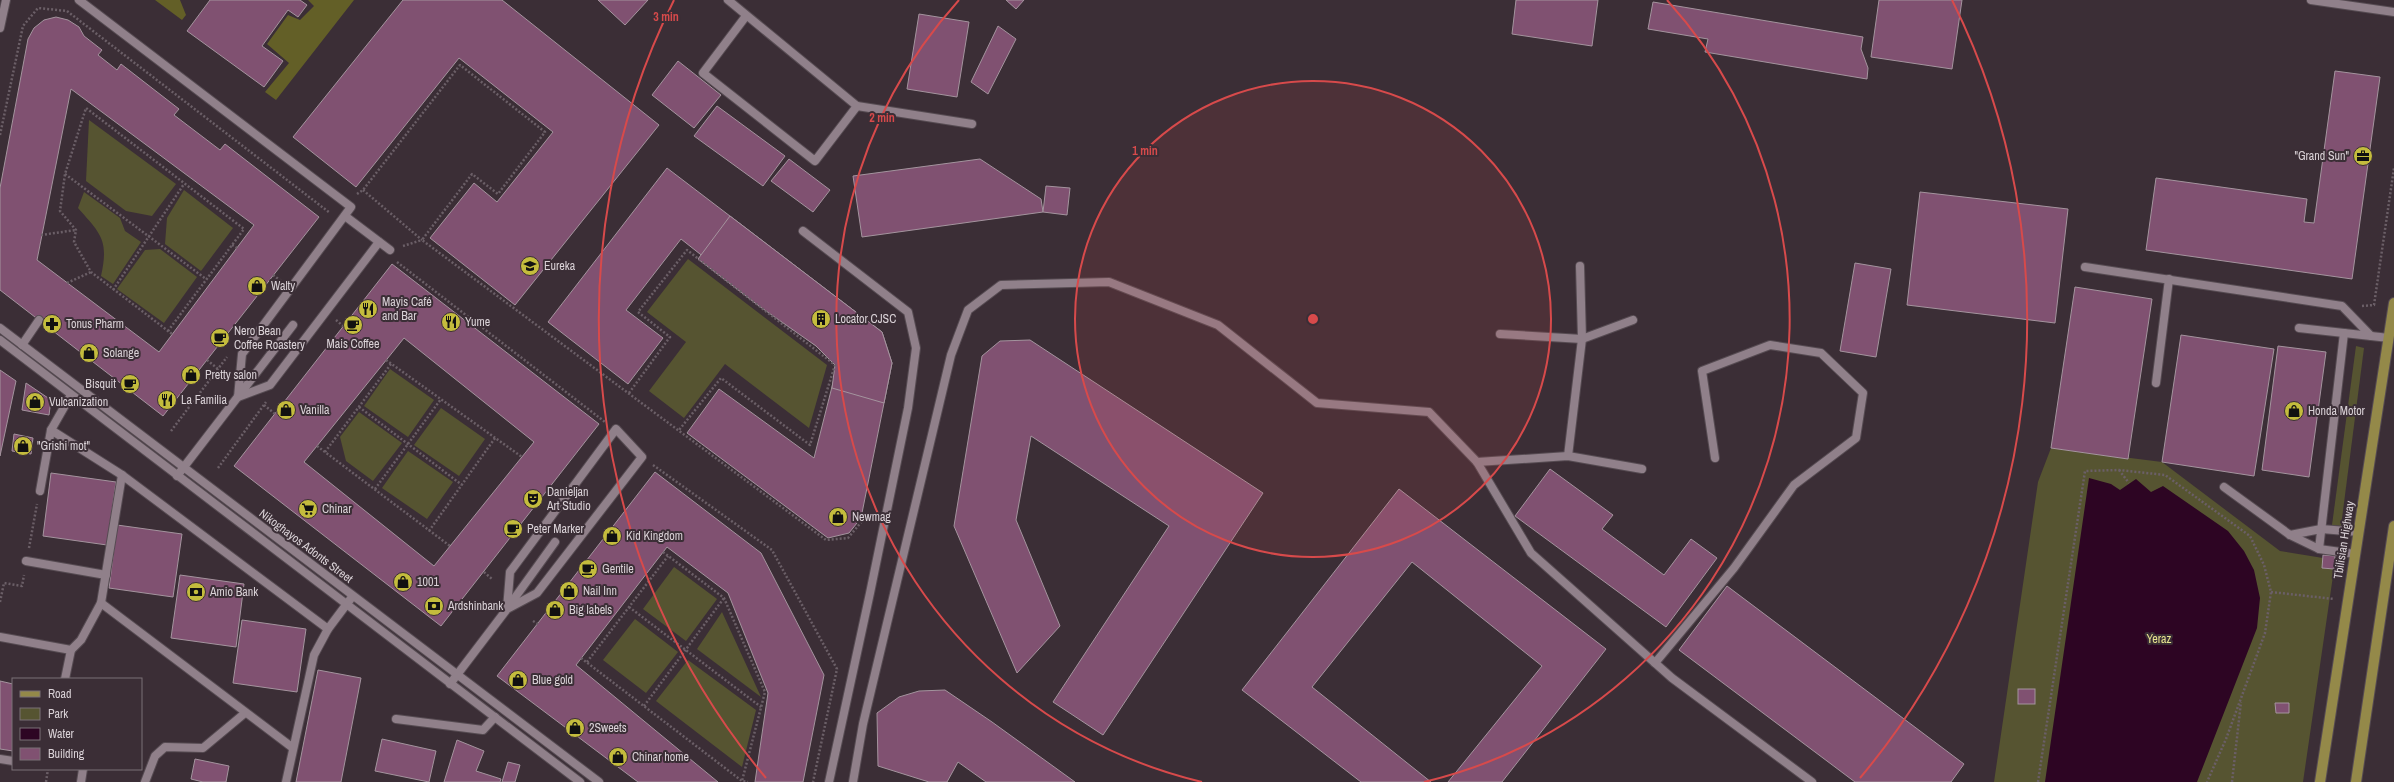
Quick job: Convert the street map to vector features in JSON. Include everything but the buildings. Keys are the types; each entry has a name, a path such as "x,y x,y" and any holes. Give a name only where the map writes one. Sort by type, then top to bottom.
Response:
{"main road":[{"name":"Tbilisian Highway","path":"2320,782 2355,554 2392,338 2394,303"},
{"path":"2356,782 2394,526"}],"street":[{"path":"0,28 6,0"},
{"path":"79,0 351,207 242,354 238,397"},
{"path":"728,0 857,106 972,124"},
{"path":"2311,0 2394,12"},
{"path":"746,16 703,73 815,161 857,106"},
{"path":"345,216 390,250"},
{"path":"803,231 908,312 916,348 908,408 872,585 829,782"},
{"path":"238,397 270,385 379,242"},
{"path":"1568,456 1582,338 1580,266"},
{"path":"2084,267 2342,306 2371,336"},
{"path":"2156,384 2169,280"},
{"path":"852,782 870,695 951,355 968,310 1001,286 1109,282 1218,325 1317,403 1429,412 1477,462 1530,553 1655,663 1812,782"},
{"path":"22,345 39,320"},
{"path":"1500,334 1582,338 1633,320"},
{"path":"177,476 293,325"},
{"name":"Nikoghayos Adonts Street","path":"0,328 352,597 599,782"},
{"path":"2299,328 2392,338"},
{"path":"2318,549 2344,334"},
{"name":"Nikoghayos Adonts Street","path":"0,340 345,605 580,782"},
{"path":"1655,663 1734,568 1794,485 1856,438 1863,393 1821,353 1770,345 1702,371 1715,458"},
{"path":"40,491 50,430 71,395"},
{"path":"50,430 122,475 328,629"},
{"path":"616,430 642,457 537,592 507,609 510,572 616,430"},
{"path":"1477,462 1568,456 1642,469"},
{"path":"65,678 71,650 80,640 101,603 122,475"},
{"path":"2224,487 2290,535 2318,549 2355,554"},
{"path":"2290,535 2320,529 2359,532"},
{"path":"450,684 507,609 555,542"},
{"path":"26,562 106,575"},
{"path":"286,782 314,655 328,629 352,597"},
{"path":"101,603 293,748"},
{"path":"0,638 71,650"},
{"path":"145,782 155,756 165,747 202,748 245,713"},
{"path":"396,719 483,730 495,717"},
{"path":"0,759 12,762"},
{"path":"81,782 83,770"}],"path":[{"path":"0,135 23,26 38,8 67,11 334,216 344,202 363,190 460,65 545,132 498,194 472,174 422,240"},
{"path":"168,330 244,230 86,108 66,174 60,211 76,230 74,242 91,272 172,334"},
{"path":"2374,305 2394,168"},
{"path":"66,174 206,279"},
{"path":"114,290 184,184"},
{"path":"363,190 422,240 826,540 848,538 863,520"},
{"path":"41,235 76,230"},
{"path":"232,245 237,248"},
{"path":"629,393 670,337 638,312 687,250 835,365 810,445 721,378 679,430"},
{"path":"396,261 616,430"},
{"path":"67,283 91,272"},
{"path":"207,360 218,369"},
{"path":"386,360 522,457"},
{"path":"325,452 391,364"},
{"path":"218,468 269,399"},
{"path":"375,489 440,399"},
{"path":"264,405 275,414"},
{"path":"359,407 462,485"},
{"path":"429,531 495,438"},
{"path":"317,446 450,546"},
{"path":"642,457 772,550 837,669 813,782"},
{"path":"2119,470 2129,483"},
{"path":"2038,782 2085,471 2119,470 2165,476 2250,536 2264,565 2271,592 2265,633 2207,782"},
{"path":"663,552 724,598 765,692 742,780"},
{"path":"587,662 668,556"},
{"path":"484,572 492,579"},
{"path":"2271,592 2334,599"},
{"path":"644,706 724,598"},
{"path":"629,607 761,707"},
{"path":"533,621 538,624"},
{"path":"581,658 742,780 748,782"},
{"path":"2232,782 2241,697"},
{"path":"46,782 48,770"}],"green space":[{"path":"89,120 176,184 152,216 126,211 86,181"},
{"path":"184,190 233,228 201,271 165,244 167,218"},
{"path":"84,192 120,218 125,231 141,242 113,284 101,276 104,254 101,238 78,208"},
{"path":"160,249 197,277 164,323 117,289 145,250"},
{"path":"688,259 827,365 809,428 725,364 684,418 649,391 686,342 647,312"},
{"path":"2356,346 2364,348 2341,526 2332,525"},
{"path":"390,369 434,400 408,437 364,406"},
{"path":"441,408 485,439 459,476 414,445"},
{"path":"359,412 402,443 373,481 346,461 340,437"},
{"name":"Yeraz","path":"2051,448 2162,462 2280,551 2323,558 2323,568 2334,569 2303,782 1994,782 2038,482"},
{"path":"408,451 453,482 427,519 382,488"},
{"path":"674,567 717,599 686,641 643,609"},
{"path":"722,612 761,697 697,649"},
{"path":"635,619 678,652 646,693 603,660"},
{"path":"688,660 756,710 742,767 656,701"}],"shaded area":[{"path":"155,0 180,0 186,15 182,20"},
{"path":"308,0 354,0 276,100 265,92 289,63 267,44 288,15 300,20 314,6"}],"water":[{"path":"2089,478 2111,484 2120,490 2136,479 2151,492 2163,486 2228,531 2244,551 2254,570 2260,598 2257,628 2197,782 2045,782"}],"place":[{"name":"\"Grand Sun\"","path":"2363,156"},
{"name":"Eureka","path":"530,266"},
{"name":"Walty","path":"257,286"},
{"name":"Mayis Café and Bar","path":"368,309"},
{"name":"Locator CJSC","path":"821,319"},
{"name":"Yume","path":"451,322"},
{"name":"Tonus Pharm","path":"52,324"},
{"name":"Mais Coffee","path":"353,325"},
{"name":"Nero Bean Coffee Roastery","path":"220,338"},
{"name":"Solange","path":"89,353"},
{"name":"Pretty salon","path":"191,375"},
{"name":"Bisquit","path":"130,384"},
{"name":"La Familia","path":"167,400"},
{"name":"Vulcanization","path":"35,402"},
{"name":"Vanilla","path":"286,410"},
{"name":"Honda Motor","path":"2294,411"},
{"name":"\"Grishi mot\"","path":"23,446"},
{"name":"Danieljan Art Studio","path":"533,499"},
{"name":"Chinar","path":"308,509"},
{"name":"Newmag","path":"838,517"},
{"name":"Peter Marker","path":"513,529"},
{"name":"Kid Kingdom","path":"612,536"},
{"name":"Gentile","path":"588,569"},
{"name":"1001","path":"403,582"},
{"name":"Nail Inn","path":"569,591"},
{"name":"Amio Bank","path":"196,592"},
{"name":"Ardshinbank","path":"434,606"},
{"name":"Big labels","path":"555,610"},
{"name":"Blue gold","path":"518,680"},
{"name":"2Sweets","path":"575,728"},
{"name":"Chinar home","path":"618,757"}]}
